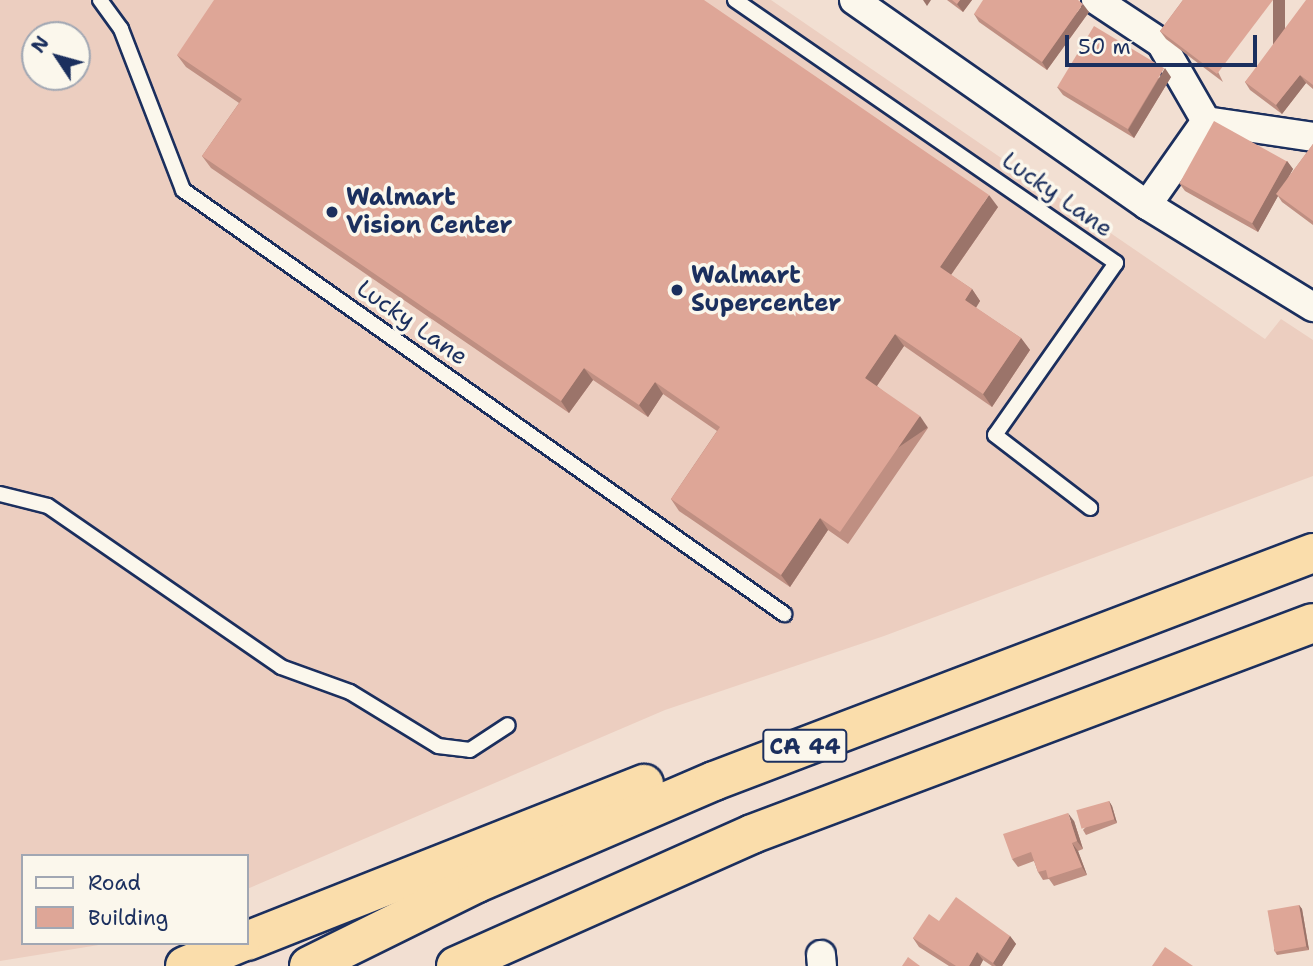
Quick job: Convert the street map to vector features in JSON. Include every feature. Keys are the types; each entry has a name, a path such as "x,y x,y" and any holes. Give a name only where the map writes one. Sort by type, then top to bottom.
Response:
{"highway":[{"name":"CA 44","path":"309,966 477,884 714,781 1313,553"},
{"name":"CA 44","path":"456,966 752,834 1313,623"},
{"path":"248,940 900,687 951,670 1013,665"},
{"path":"185,966 235,945"}],"street":[{"path":"853,0 1147,205 1313,307"},
{"path":"1096,0 1168,32 1206,121"},
{"path":"1147,205 1206,121"},
{"path":"1206,121 1313,137"}],"lane":[{"name":"Lucky Lane","path":"100,0 121,29 183,190 784,614"},
{"name":"Lucky Lane","path":"735,0 1116,263 995,435 1090,508"},
{"path":"0,494 48,506 281,667 350,692 438,746 470,750 508,724"}],"shaded area":[{"path":"0,0 771,0 1265,339 1281,319 1313,340 1313,476 884,636 665,710 248,889 248,854 21,854 21,945 99,945 0,961"}],"building":[{"name":"Walmart Supercenter","path":"214,0 704,0 989,195 940,267 972,289 965,300 1021,338 983,394 895,334 865,378 920,416 840,532 820,518 781,575 671,499 720,427 655,382 639,405 584,368 561,401 202,156 242,99 177,55"},
{"path":"983,0 1078,0 1083,4 1042,62 974,14"},
{"path":"1183,0 1273,0 1217,74 1160,31"},
{"path":"1306,0 1313,0 1313,85 1300,75 1276,105 1245,82"},
{"path":"1094,26 1164,68 1128,129 1057,87"},
{"path":"1214,121 1287,161 1252,223 1180,183"},
{"path":"1313,144 1313,221 1276,194"},
{"path":"1109,801 1114,819 1082,829 1076,810"},
{"path":"1068,813 1077,841 1072,843 1082,867 1048,878 1046,870 1038,872 1031,852 1012,859 1003,834"},
{"path":"956,897 1010,936 993,963 977,952 969,966 956,966 913,938 929,914 939,921"},
{"path":"1299,905 1306,946 1275,952 1267,911"},
{"path":"1165,947 1193,966 1152,966"},
{"path":"908,957 920,966 902,966"}],"place":[{"name":"Walmart Vision Center","path":"332,212"},
{"name":"Walmart Supercenter","path":"677,290"}]}
